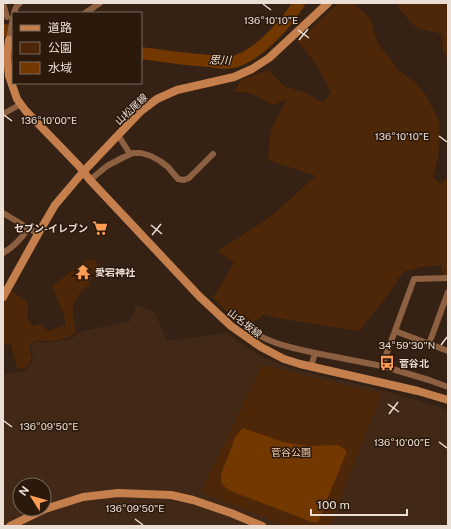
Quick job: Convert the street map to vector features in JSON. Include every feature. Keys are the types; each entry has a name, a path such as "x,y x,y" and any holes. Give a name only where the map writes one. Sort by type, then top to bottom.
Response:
{"main road":[{"name":"山松尾線","path":"3,297 55,205 83,172 141,111 158,99 177,90 234,76 252,69 269,58 328,3"},
{"name":"山名坂線","path":"9,40 7,56 9,76 20,104 199,296 231,326 267,350 284,359 311,367 418,391 448,400"},
{"path":"10,526 45,509 83,497 118,493 171,496 193,500 231,513 262,526"}],"street":[{"path":"4,3 17,8"},
{"path":"4,3 10,19 9,40"},
{"path":"86,12 100,3"},
{"path":"3,114 20,104"},
{"path":"118,135 130,154"},
{"path":"90,180 107,166 130,154 141,153 160,161 178,178 184,180 190,178 213,154"},
{"path":"3,213 38,234"},
{"path":"3,253 21,239 28,229"},
{"path":"382,366 414,279 448,278"},
{"path":"429,344 448,292"},
{"path":"395,331 448,351"},
{"path":"253,332 262,338 281,345 382,366 448,387"},
{"path":"311,367 315,353"}],"shaded area":[{"path":"137,305 155,312 167,341 227,333 258,355 284,366 370,387 448,410 448,526 3,526 3,374 24,371 33,360 31,347 33,343 37,341 44,343 69,340 82,331 129,322"}],"green space":[{"path":"338,3 354,3 370,18 378,43 399,71 415,82 427,97 440,123 438,158 433,177 440,184 448,177 448,276 443,276 441,265 421,267 403,272 388,295 359,331 276,318 264,314 249,326 227,312 213,298 234,263 218,251 271,216 316,176 268,160 271,129 287,99 273,105 250,93 234,92 241,80 268,70 284,86 306,93 323,103 331,92 316,64 298,42"},
{"path":"397,3 448,3 448,61 443,52 441,34 417,28 399,9"},
{"path":"94,259 105,273 91,278 89,285 81,292 73,304 76,333 62,339 52,341 37,340 30,344 32,359 25,368 17,369 11,345 3,343 3,305 11,291 24,299 28,304 27,317 32,326 40,324 48,331 66,325 64,315 52,286 84,261"},
{"name":"菅谷公園","path":"262,365 381,394 330,526 286,526 201,492"}],"water":[{"path":"243,428 283,442 310,446 338,445 347,451 318,522 312,522 228,490 221,483 221,474 235,438"}],"waterway":[{"name":"思川","path":"142,53 229,63 241,59 261,47 287,20 299,3"},
{"name":"思川","path":"3,30 12,32"}],"place":[{"name":"セブン-イレブン","path":"100,228"},
{"name":"愛宕神社","path":"83,272"},
{"name":"菅谷北","path":"387,363"}]}
